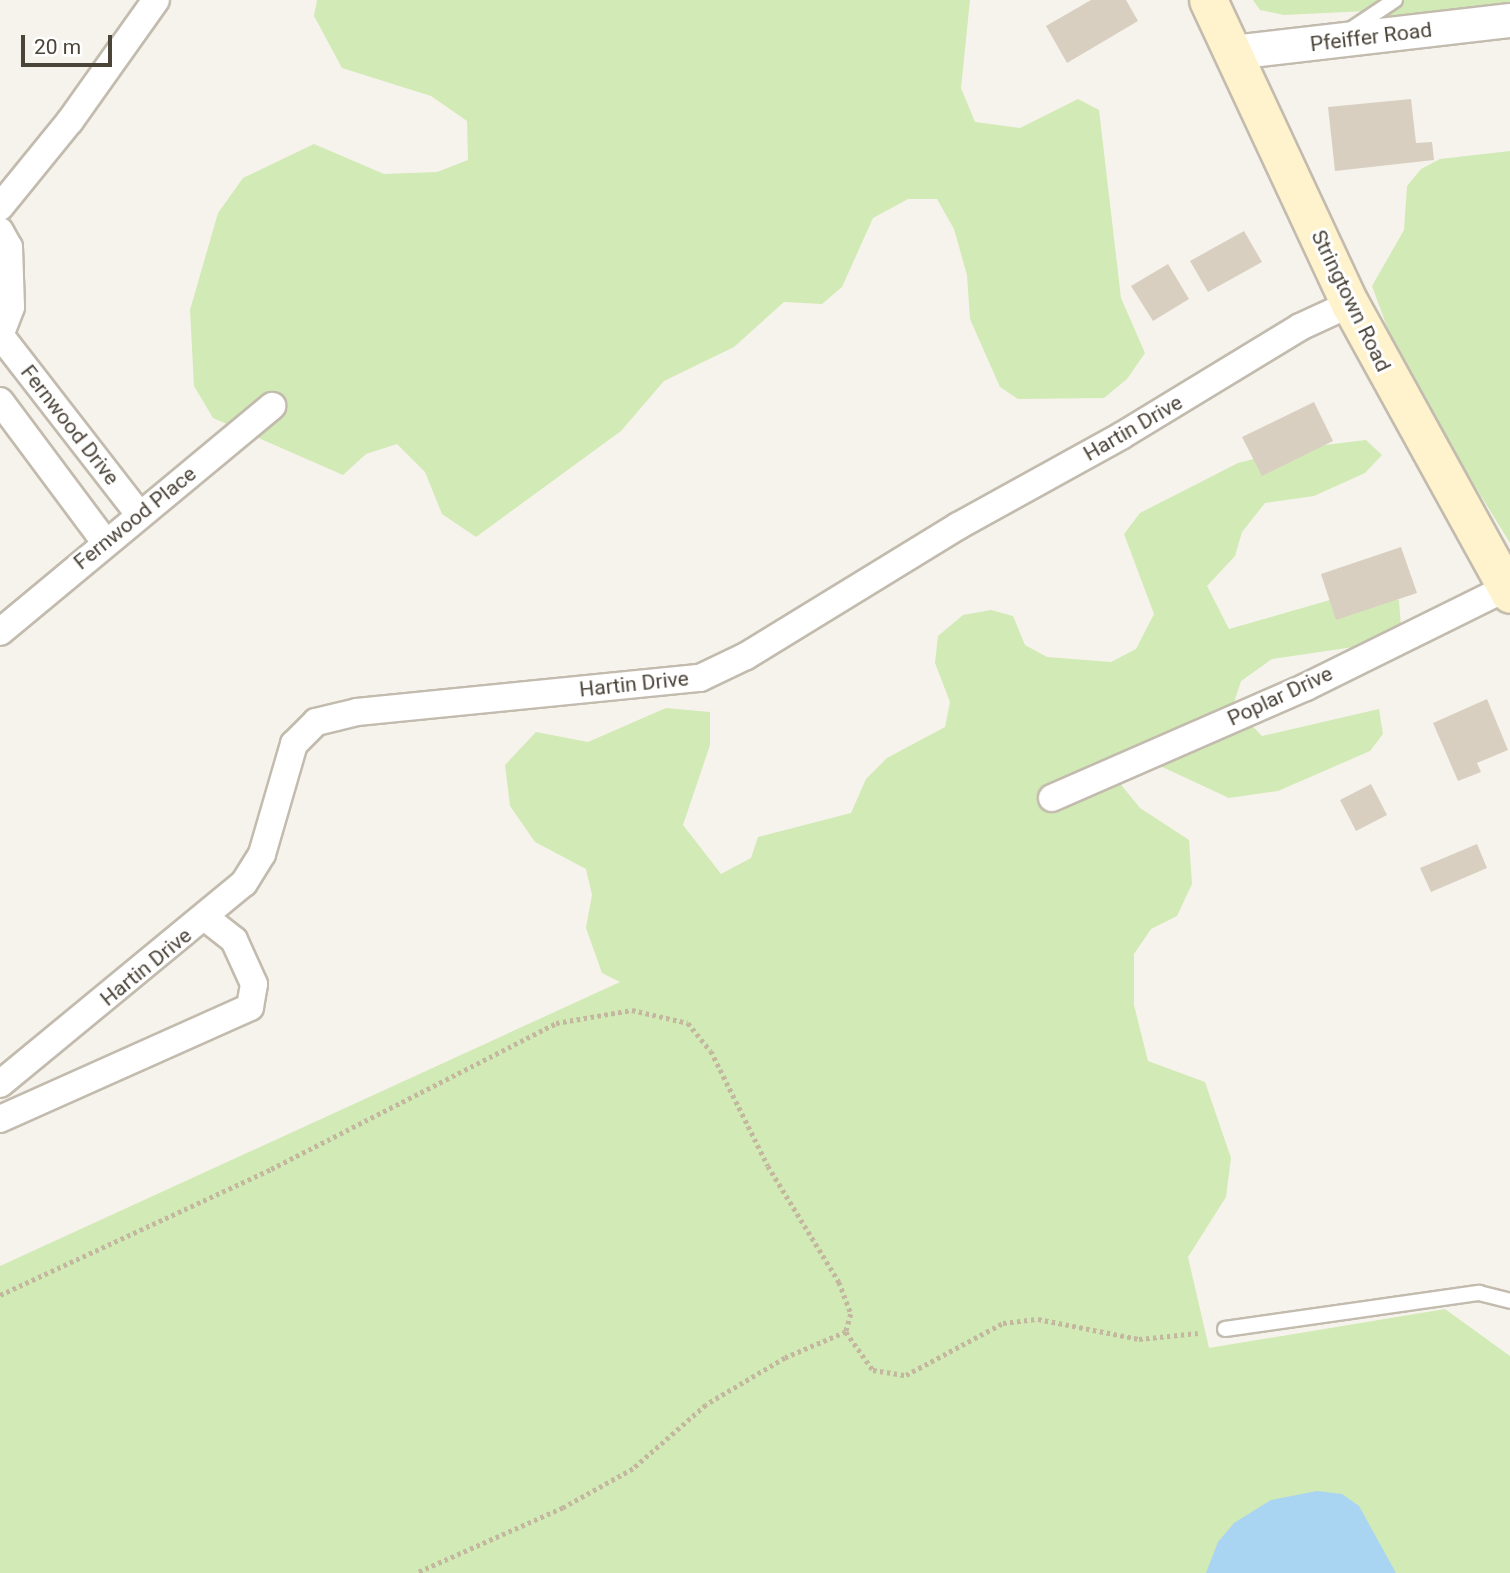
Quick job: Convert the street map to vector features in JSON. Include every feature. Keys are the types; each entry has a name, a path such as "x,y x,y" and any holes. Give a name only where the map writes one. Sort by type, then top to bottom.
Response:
{"main road":[{"name":"Stringtown Road","path":"1208,0 1350,304 1508,591"}],"street":[{"path":"0,207 70,121 156,0"},
{"name":"Pfeiffer Road","path":"1233,52 1510,20"},
{"name":"Fernwood Drive","path":"0,231 9,247 11,307 0,335 139,514"},
{"name":"Hartin Drive","path":"0,1084 206,918 244,883 262,854 286,764 304,730 316,722 384,709 700,678 746,656 958,526 1121,436 1300,327 1350,304"},
{"name":"Fernwood Drive","path":"0,401 105,542"},
{"name":"Fernwood Place","path":"0,632 105,542 272,406"},
{"name":"Poplar Drive","path":"1052,798 1306,687 1508,591"},
{"path":"0,1119 250,1007 254,985 234,940 206,918"}],"lane":[{"path":"1334,42 1395,0"},
{"path":"1225,1329 1479,1293 1510,1301"}],"path":[{"path":"0,1295 271,1169 545,1028 632,1010 688,1023 711,1051 768,1166 839,1282 850,1314 846,1332 873,1370 905,1375 1003,1323 1038,1319 1139,1339 1198,1333"},
{"path":"417,1573 563,1508 621,1475 706,1405 785,1358 846,1332"}],"green space":[{"path":"317,0 970,0 961,88 975,122 1020,128 1078,99 1099,110 1121,298 1145,353 1127,379 1104,398 1018,399 1000,387 970,319 967,275 954,229 937,199 908,199 873,218 842,287 822,304 784,302 734,347 664,381 621,431 476,537 442,514 425,472 397,444 366,454 343,475 213,418 194,386 190,310 218,213 243,178 314,144 384,174 437,172 468,160 467,121 431,96 342,68 314,16"},
{"path":"1253,0 1510,0 1510,5 1428,22 1366,11 1284,15 1260,10"},
{"path":"1510,151 1510,543 1402,368 1372,286 1404,230 1407,186 1421,169 1440,159"},
{"path":"1366,440 1382,455 1365,473 1314,496 1265,503 1242,532 1235,556 1207,586 1229,629 1365,590 1399,600 1401,627 1374,644 1272,659 1241,681 1233,706 1262,736 1379,709 1383,734 1370,751 1278,791 1229,798 1130,752 1113,775 1140,808 1189,840 1192,884 1177,916 1151,929 1134,954 1134,1005 1148,1061 1205,1082 1231,1158 1226,1197 1188,1257 1209,1348 1445,1309 1510,1356 1510,1573 0,1573 0,1266 620,982 602,973 586,928 592,895 586,869 535,842 510,806 505,765 536,732 588,742 666,708 710,712 710,745 683,825 721,874 751,858 758,837 851,813 866,779 887,758 945,727 950,702 935,663 938,636 963,615 991,610 1013,616 1025,645 1047,657 1111,662 1136,649 1154,614 1124,534 1140,513 1238,463 1292,449"}],"water":[{"path":"1317,1491 1342,1494 1359,1506 1396,1573 1206,1573 1218,1542 1234,1523 1271,1500"}],"building":[{"path":"1091,0 1126,0 1138,21 1067,63 1046,26"},
{"path":"1411,99 1416,143 1432,142 1434,160 1335,171 1328,107"},
{"path":"1244,231 1262,262 1208,292 1190,261"},
{"path":"1168,264 1189,299 1153,321 1131,286"},
{"path":"1314,402 1333,441 1262,476 1242,437"},
{"path":"1401,547 1417,593 1336,620 1321,574"},
{"path":"1487,699 1508,750 1477,763 1481,772 1458,781 1433,723"},
{"path":"1371,784 1387,815 1356,831 1340,800"},
{"path":"1477,844 1487,868 1431,892 1420,868"}]}
